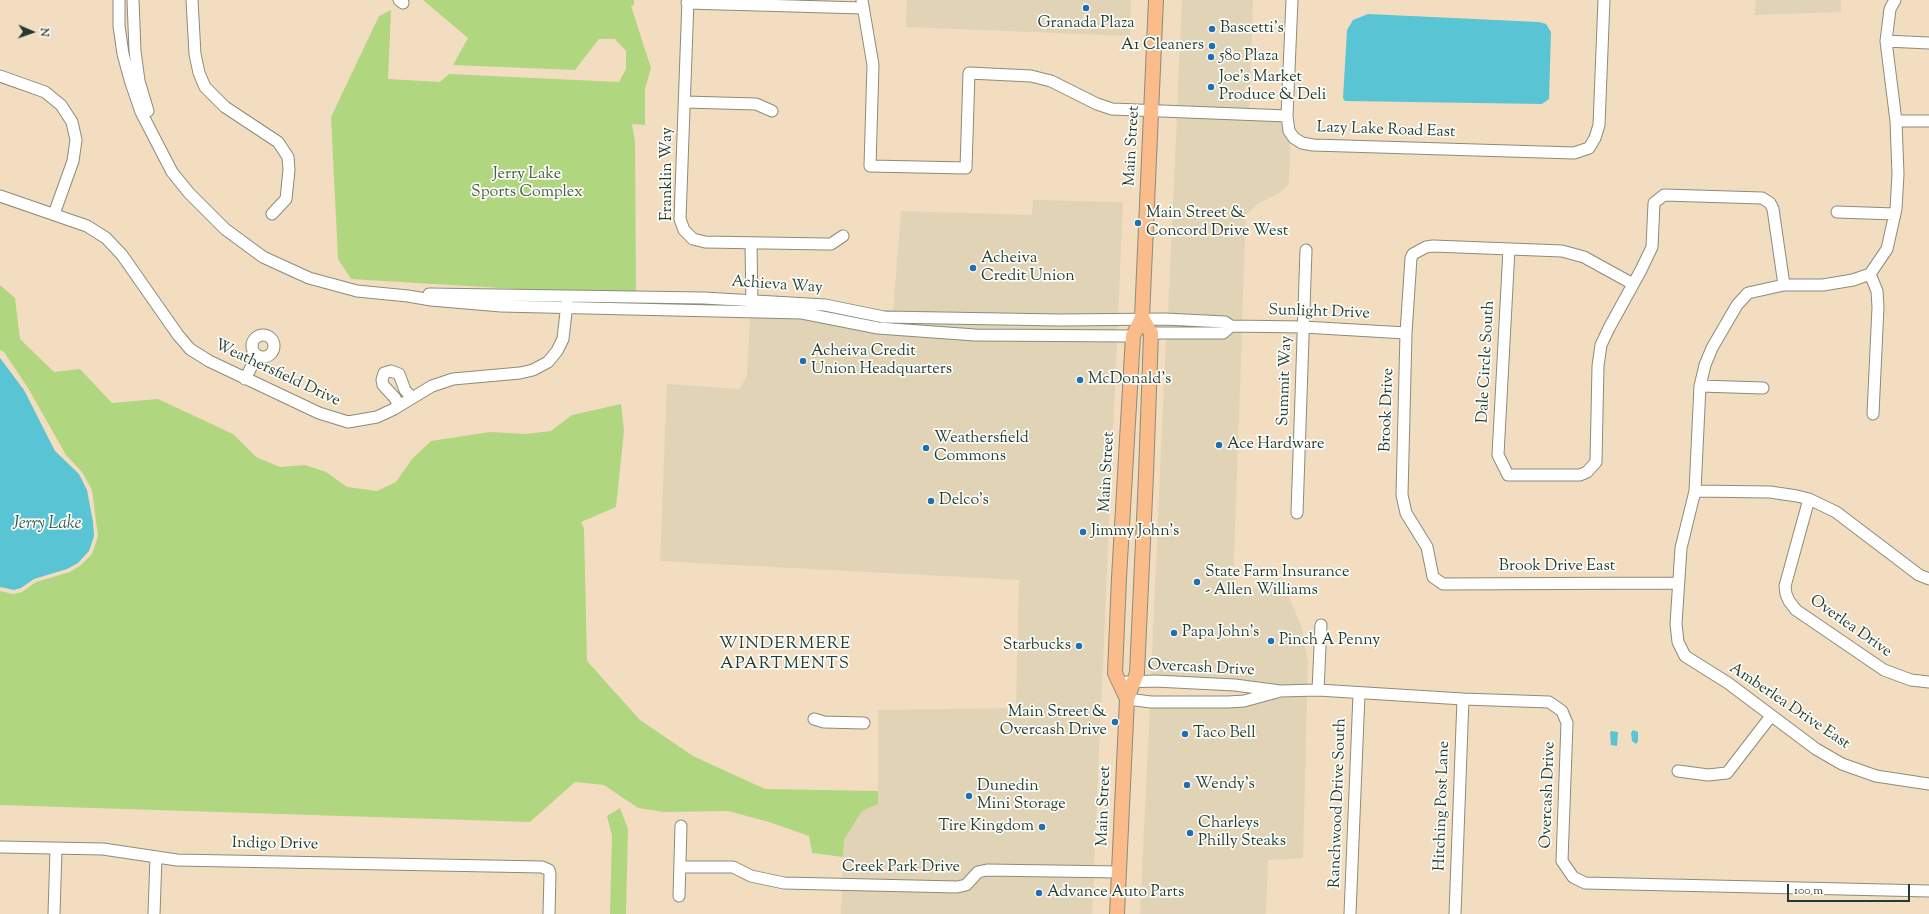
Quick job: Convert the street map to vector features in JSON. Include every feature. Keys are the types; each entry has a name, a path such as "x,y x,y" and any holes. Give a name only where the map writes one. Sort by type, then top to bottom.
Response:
{"main road":[{"name":"Main Street","path":"1127,682 1115,673 1133,336 1142,318 1156,0"},
{"path":"1133,336 1151,333 1142,318"},
{"name":"Main Street","path":"1117,914 1127,682 1137,673 1151,333"},
{"path":"1122,523 1131,534 1134,543 1135,568 1141,575"}],"street":[{"name":"Achieva Way","path":"119,0 119,26 123,54 141,112 172,172 189,193 224,229 263,257 290,270 330,285 357,291 431,300 501,306 710,310 802,314 878,328 975,335 1133,336"},
{"name":"Achieva Way","path":"134,0 135,51 139,81 156,139"},
{"path":"192,0 195,54 199,73 205,87 225,107 278,142 288,157 289,177 286,199 272,214"},
{"path":"688,1 862,4 873,65 870,166 966,168 969,73 1031,76 1051,81 1097,104 1112,109 1151,112 1287,116 1292,0"},
{"name":"Lazy Lake Road East","path":"1287,116 1289,132 1294,138 1302,143 1313,145 1574,153 1589,148 1595,138 1599,125 1604,0"},
{"path":"1873,414 1878,307 1877,291 1870,274 1887,249 1895,214 1898,174 1896,121 1886,41 1890,9 1895,0"},
{"name":"Franklin Way","path":"688,1 681,224 688,235 698,241 826,244 831,244 842,236"},
{"path":"1886,41 1929,43"},
{"path":"0,76 45,92 61,105 72,122 76,140 73,161 54,214"},
{"path":"685,102 756,104 772,111"},
{"path":"1896,121 1929,121"},
{"path":"1509,249 1562,251 1584,257 1633,284 1652,247 1654,236 1654,203 1664,195 1762,198 1770,203 1773,209 1784,285"},
{"name":"Weathersfield Drive","path":"0,196 87,226 106,238 122,255 178,335 190,349 209,361 245,379 319,413 348,422 376,417 399,406 432,386 453,379 520,373 533,370 548,362 557,351 563,339 567,296"},
{"path":"1837,212 1895,214"},
{"path":"751,243 751,300 753,313"},
{"name":"Brook Drive","path":"1438,581 1432,574 1427,546 1406,513 1402,494 1406,333 1411,258 1413,254 1421,249 1434,246 1509,249"},
{"name":"Dale Circle South","path":"1509,249 1498,455 1508,475 1580,475 1587,472 1596,462 1598,366 1601,345 1633,284"},
{"name":"Summit Way","path":"1297,513 1306,250"},
{"name":"Amberlea Drive East","path":"1870,274 1838,284 1784,285 1748,293 1736,305 1712,348 1705,365 1700,386 1695,491 1685,527 1677,583 1676,624 1678,642 1685,656 1701,668 1728,683 1816,749 1842,764 1876,776 1929,784"},
{"name":"Achieva Way","path":"408,296 432,293 751,300 825,305 884,317 1060,320 1121,320 1142,318"},
{"name":"Sunlight Drive","path":"1142,318 1225,322 1231,326 1304,327 1406,333"},
{"name":"Sunlight Drive","path":"1151,333 1223,333 1231,326"},
{"path":"245,379 257,356"},
{"path":"399,406 395,398 384,386 382,380 384,373 391,371 399,374 405,390 412,398"},
{"path":"1700,386 1763,388"},
{"path":"1695,491 1770,492 1797,496 1808,500 1836,512 1919,575 1929,579"},
{"name":"Overlea Drive","path":"1808,500 1785,586 1789,601 1796,610 1884,670 1911,680 1929,682"},
{"name":"Brook Drive East","path":"1438,581 1446,584 1677,583"},
{"path":"1318,690 1321,625"},
{"name":"Overcash Drive","path":"1127,682 1235,684 1280,691 1318,690 1359,694 1544,701 1552,703 1562,711 1566,720 1567,728 1562,861 1573,877 1584,884 1929,891"},
{"name":"Overcash Drive","path":"1127,699 1151,702 1228,702 1244,701 1280,691"},
{"name":"Ranchwood Drive South","path":"1350,914 1359,694"},
{"name":"Hitching Post Lane","path":"1455,914 1463,699"},
{"path":"1678,771 1708,775 1727,773 1771,716"},
{"path":"814,719 824,722 864,723"},
{"path":"679,896 681,826"},
{"name":"Indigo Drive","path":"0,847 103,849 177,860 537,866 549,870 548,914"},
{"path":"54,914 56,849"},
{"path":"154,914 156,856"},
{"name":"Creek Park Drive","path":"680,867 733,867 751,876 784,883 957,887 966,885 978,872 987,870 1119,872"}],"shaded area":[{"path":"907,0 1131,0 1130,36 906,27"},
{"path":"1182,0 1253,0 1249,110 1177,108"},
{"path":"1756,0 1841,0 1841,12 1755,15"},
{"path":"1177,117 1283,120 1290,140 1289,184 1279,193 1259,203 1246,215 1242,322 1224,316 1168,315"},
{"path":"1033,200 1123,202 1118,316 893,313 901,211 1032,215"},
{"path":"803,309 1118,324 1117,332 976,330 879,324"},
{"path":"750,318 802,318 1117,341 1094,868 996,865 961,882 842,880 844,840 862,811 878,804 878,710 1016,708 1019,580 660,561 667,384 740,389 747,375"},
{"path":"1242,330 1233,585 1287,593 1301,625 1308,662 1307,686 1280,687 1151,677 1166,336 1226,336"},
{"path":"1281,695 1307,695 1303,858 1268,860 1266,914 1140,914 1150,706"},
{"path":"981,875 1094,876 1092,914 841,914 842,889 957,891"}],"green space":[{"name":"Jerry Lake Sports Complex","path":"423,0 634,0 634,5 631,6 651,68 645,89 645,125 632,124 635,142 636,293 550,291 351,279 338,259 331,117 379,16 391,10 388,79 440,82 449,74 619,82 626,69 626,51 615,39 599,39 575,70 453,65 468,38"},
{"path":"0,285 15,298 20,339 54,372 80,369 112,403 158,399 233,434 256,457 280,467 305,465 326,472 347,487 377,491 396,482 412,459 431,441 490,432 526,434 551,431 572,415 621,404 624,431 616,507 581,522 584,528 587,661 640,720 693,756 765,789 878,791 878,804 862,811 844,840 843,857 812,853 809,836 769,822 728,811 664,812 638,808 604,785 575,782 530,822 0,805 0,591 13,594 22,592 36,582 70,572 81,565 92,554 98,536 92,490 82,472 66,455 28,388 4,352 0,350"},
{"path":"620,808 628,829 626,914 610,914 612,836 607,816"}],"water":[{"path":"1368,14 1539,22 1546,24 1551,32 1549,99 1542,104 1345,101 1343,98 1347,30 1353,20"},
{"name":"Jerry Lake","path":"0,358 24,390 55,451 79,474 87,490 94,536 89,551 78,563 67,569 34,579 21,588 14,590 0,587"},
{"path":"1633,730 1638,732 1638,741 1636,744 1632,741 1631,733"},
{"path":"1611,731 1618,732 1617,746 1611,745"}],"place":[{"name":"Granada Plaza","path":"1086,8"},
{"name":"Bascetti's","path":"1212,29"},
{"name":"A1 Cleaners","path":"1212,46"},
{"name":"580 Plaza","path":"1211,57"},
{"name":"Joe's Market Produce & Deli","path":"1211,87"},
{"name":"Main Street & Concord Drive West","path":"1138,223"},
{"name":"Acheiva Credit Union","path":"973,268"},
{"name":"Acheiva Credit Union Headquarters","path":"803,361"},
{"name":"McDonald's","path":"1080,380"},
{"name":"Ace Hardware","path":"1219,445"},
{"name":"Weathersfield Commons","path":"926,448"},
{"name":"Delco's","path":"931,501"},
{"name":"Jimmy John's","path":"1083,532"},
{"name":"State Farm Insurance - Allen Williams","path":"1197,582"},
{"name":"Papa John's","path":"1174,633"},
{"name":"Pinch A Penny","path":"1271,641"},
{"name":"Starbucks","path":"1079,646"},
{"name":"Main Street & Overcash Drive","path":"1115,722"},
{"name":"Taco Bell","path":"1185,734"},
{"name":"Wendy's","path":"1187,785"},
{"name":"Dunedin Mini Storage","path":"969,796"},
{"name":"Tire Kingdom","path":"1042,827"},
{"name":"Charleys Philly Steaks","path":"1190,833"},
{"name":"Advance Auto Parts","path":"1039,893"}],"district":[{"name":"WINDERMERE APARTMENTS","path":"785,655"}]}
